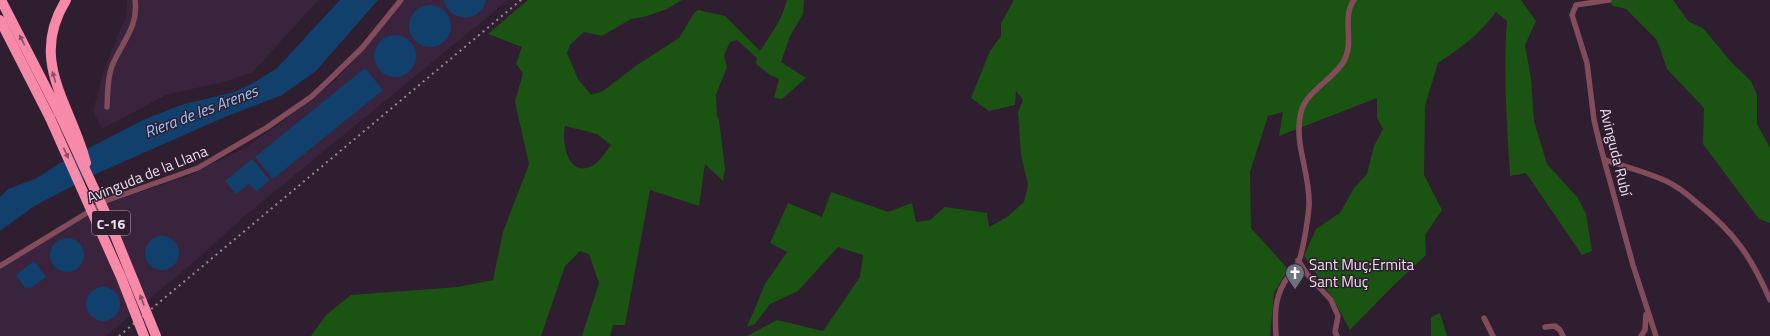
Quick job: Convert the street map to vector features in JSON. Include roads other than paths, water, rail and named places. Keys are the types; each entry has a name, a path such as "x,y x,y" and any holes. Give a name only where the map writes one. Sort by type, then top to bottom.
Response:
{"highway":[{"path":"64,113 55,80 50,52 54,26 66,0"},
{"name":"C-16","path":"4,4 64,113 89,176 132,274 156,336"},
{"name":"C-16","path":"0,20 50,118 121,277 144,336"},
{"path":"0,33 29,75"}],"street":[{"path":"107,107 109,76 134,24 136,12 135,0"},
{"name":"Avinguda de la Llana","path":"0,266 108,200 198,168 266,128 305,101 328,82 362,48 401,0"},
{"path":"1276,336 1276,305 1278,294 1298,260 1309,204 1300,141 1300,114 1309,98 1344,61 1350,43 1348,16 1354,0"},
{"name":"Avinguda Rubí","path":"1610,0 1576,5 1572,15 1587,63 1594,120 1606,160 1631,258 1656,336"},
{"path":"1606,160 1666,180 1714,216 1743,248 1759,275 1770,300"},
{"path":"1298,260 1307,274 1331,300 1338,316 1335,332 1337,336"},
{"path":"1641,336 1645,330 1646,307"},
{"path":"1484,318 1493,336"},
{"path":"1545,326 1555,326 1560,330 1563,336"}],"water":[{"name":"Riera de les Arenes","path":"340,0 378,0 316,71 282,95 225,117 98,173 36,205 0,231 0,197 8,189 37,178 60,163 143,120 181,105 234,92 253,83 277,68"},
{"path":"444,0 486,0 483,8 478,13 472,17 465,18 452,13 447,8"},
{"path":"426,5 434,5 442,8 448,14 451,26 448,38 442,44 434,47 426,47 418,44 412,38 409,30 409,22 412,14 418,8"},
{"path":"391,35 399,35 407,38 413,44 416,56 413,68 407,74 399,77 391,77 383,74 377,68 374,60 374,52 377,44 383,38"},
{"path":"365,68 383,90 273,179 255,157"},
{"path":"252,159 270,180 256,192 249,184 236,194 225,181"},
{"path":"159,236 165,236 169,237 176,243 179,253 178,260 172,267 165,270 159,270 155,269 148,263 145,256 145,250 146,246 152,239"},
{"path":"64,238 70,238 74,239 81,245 84,255 83,262 77,269 70,272 64,272 60,271 53,265 50,258 50,252 51,248 57,241"},
{"path":"34,261 46,277 30,289 29,287 26,289 16,275"},
{"path":"100,287 106,287 110,288 117,294 120,304 119,311 113,318 106,321 100,321 96,320 89,314 86,307 86,301 87,297 93,290"}],"railway":[{"path":"119,336 521,0"}],"place":[{"name":"Sant Muç;Ermita Sant Muç","path":"1295,290"}]}
